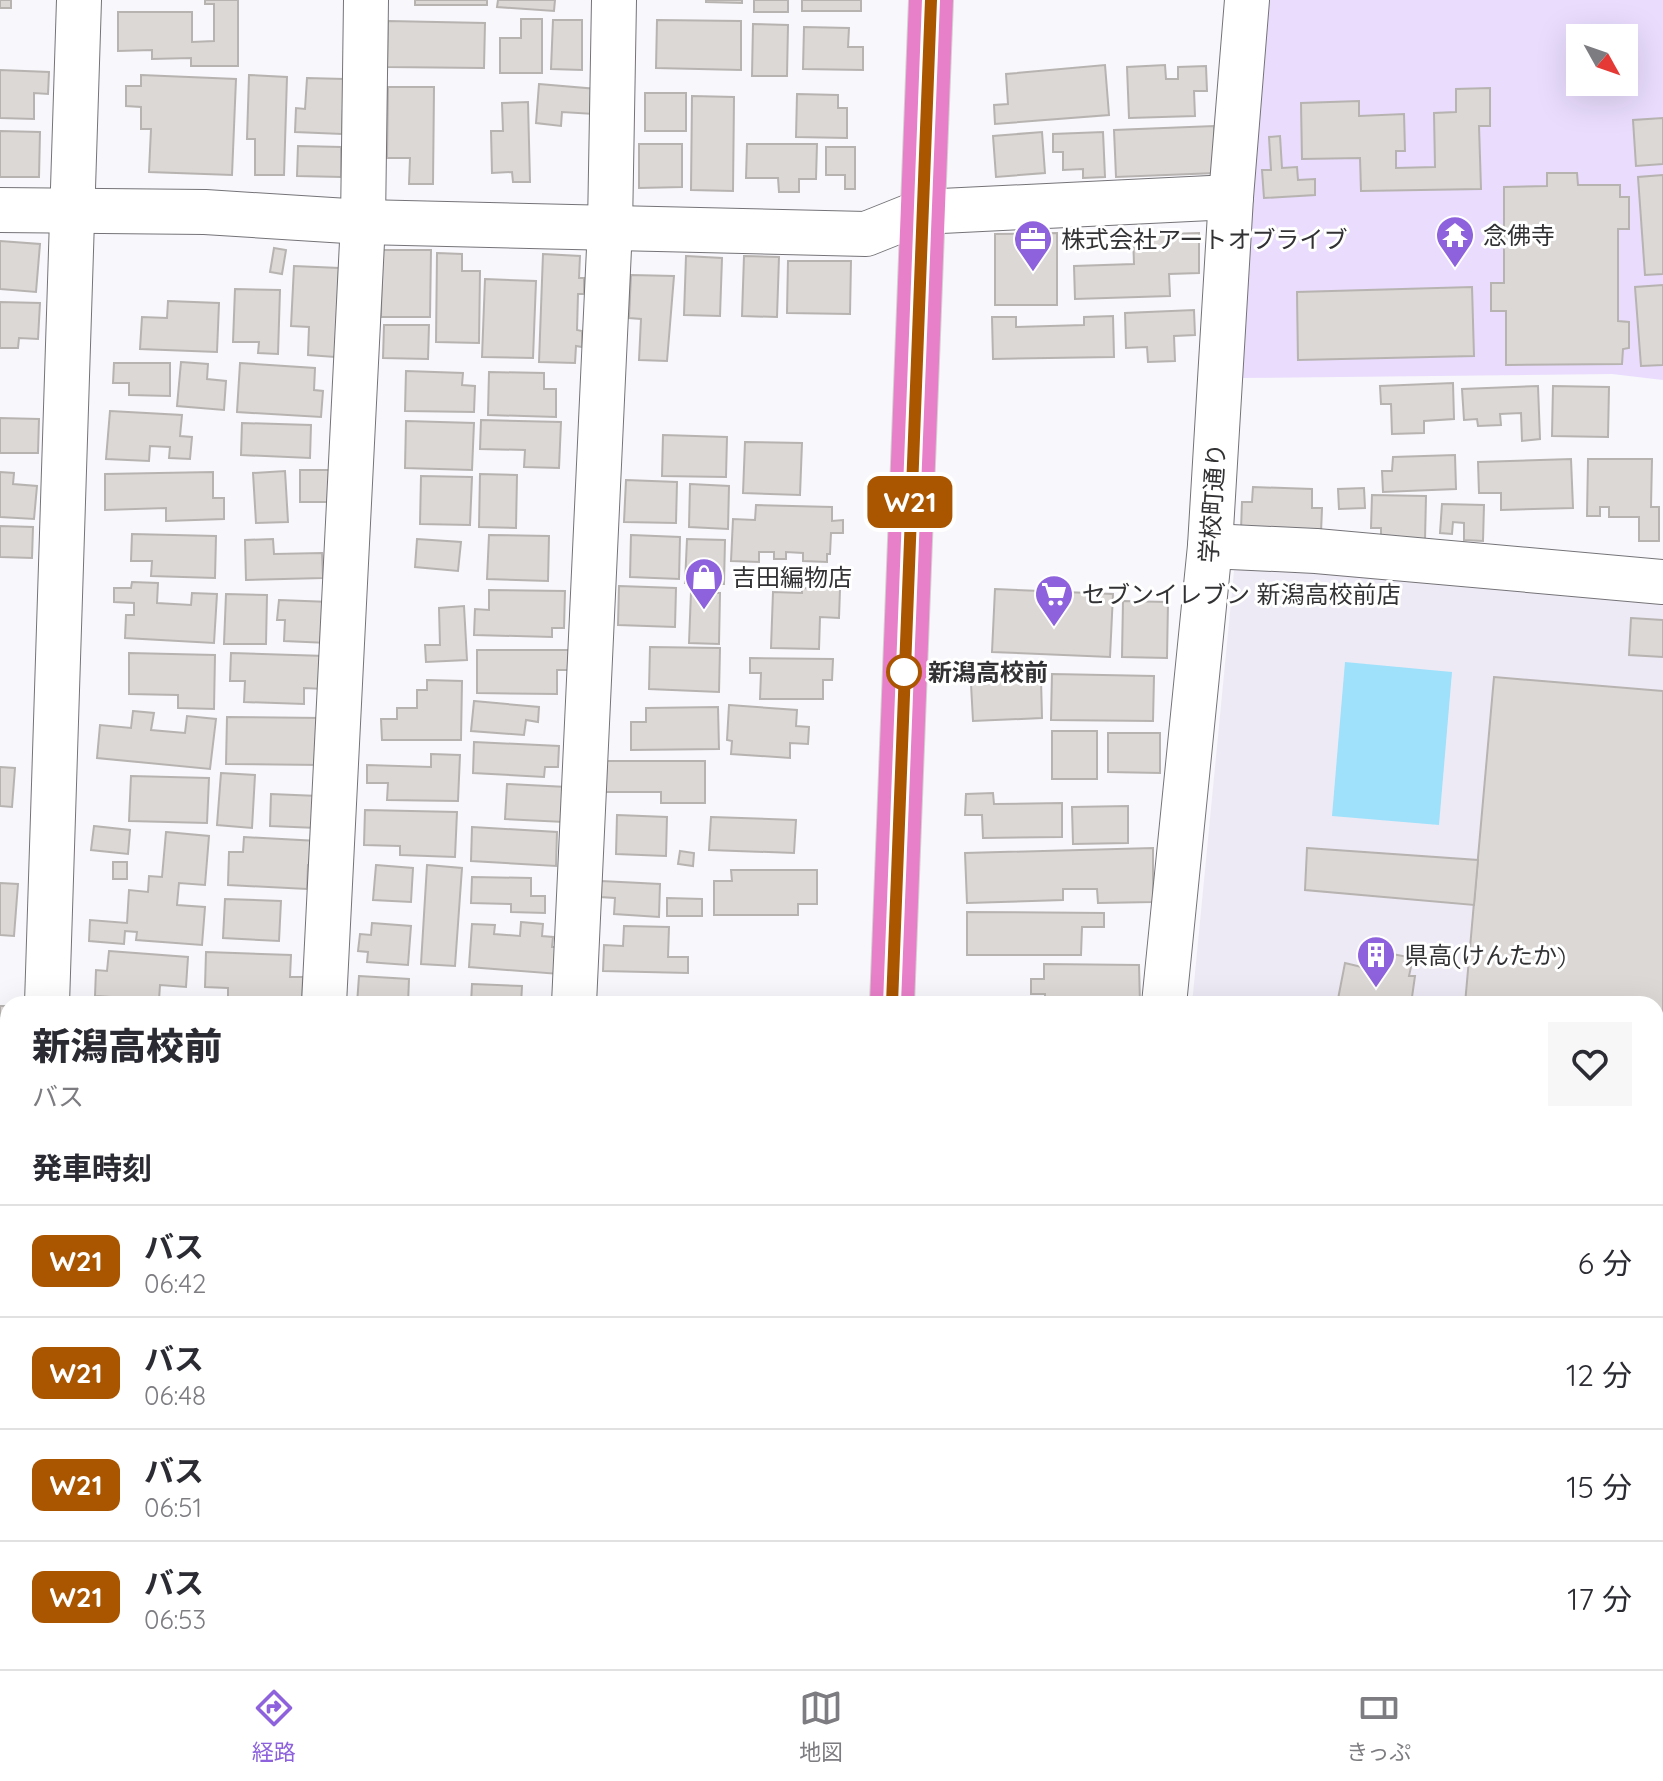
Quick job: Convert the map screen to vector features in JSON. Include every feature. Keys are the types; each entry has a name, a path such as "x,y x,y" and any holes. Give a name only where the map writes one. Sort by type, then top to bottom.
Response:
{"highway":[{"path":"892,996 931,0"}],"street":[{"path":"47,996 79,0"},
{"path":"324,996 363,222 366,0"},
{"path":"574,996 610,227 614,0"},
{"name":"学校町通り","path":"1165,996 1210,546 1231,197 1247,0"},
{"path":"0,210 205,212 363,222 866,234 921,212 1231,197"},
{"path":"1210,546 1316,551 1663,582"}],"shaded area":[{"name":"念佛寺","path":"1263,0 1663,0 1663,380 1612,374 1238,378"},
{"path":"1235,561 1663,600 1663,996 1193,996"}],"water":[{"path":"1345,662 1452,672 1439,825 1332,816"}],"building":[{"path":"0,0 11,0 11,8 0,8"},
{"path":"205,0 238,0 238,66 191,66 191,58 152,59 152,50 118,51 118,12 192,12 192,42 214,41 214,4 205,4"},
{"path":"415,0 487,0 487,5 415,5"},
{"path":"498,0 555,0 554,11 497,7"},
{"path":"742,0 742,3 706,2"},
{"path":"754,0 788,0 788,12 754,12"},
{"path":"802,0 861,0 861,11 802,11"},
{"path":"521,19 542,19 542,73 500,73 500,38 521,38"},
{"path":"553,20 582,20 582,70 551,69"},
{"path":"657,20 741,21 741,70 656,68"},
{"path":"388,21 485,23 484,68 387,67"},
{"path":"753,24 788,25 787,76 752,76"},
{"path":"804,27 849,28 848,47 863,47 863,70 803,69"},
{"path":"1105,65 1109,115 995,124 994,105 1008,104 1006,74"},
{"path":"1165,65 1166,79 1178,79 1178,67 1206,66 1207,91 1194,91 1195,116 1129,118 1127,67"},
{"path":"0,70 49,72 48,94 34,93 34,119 0,118"},
{"path":"141,75 236,79 232,175 149,172 151,129 141,129 141,107 126,106 126,86 141,86"},
{"path":"249,75 287,77 284,175 255,175 255,139 247,139"},
{"path":"307,78 344,79 342,134 295,132 296,108 305,109"},
{"path":"539,84 597,89 594,114 562,112 561,126 536,123"},
{"path":"388,87 434,87 433,184 409,184 410,158 387,158"},
{"path":"1490,88 1490,126 1479,126 1481,189 1361,191 1360,158 1302,159 1301,103 1359,101 1359,116 1404,114 1405,151 1396,151 1396,168 1435,167 1434,113 1456,112 1456,89"},
{"path":"645,93 686,93 686,131 645,131"},
{"path":"797,94 838,95 838,108 847,108 847,138 796,137"},
{"path":"692,96 734,97 733,191 691,190"},
{"path":"528,102 530,182 513,182 512,172 492,173 491,131 503,131 502,103"},
{"path":"1663,118 1663,164 1636,166 1633,120"},
{"path":"1214,126 1216,173 1116,177 1114,130"},
{"path":"0,131 40,132 39,177 0,177"},
{"path":"1042,132 1045,173 996,177 993,136"},
{"path":"1103,132 1105,177 1083,178 1083,169 1063,170 1063,152 1053,152 1053,134"},
{"path":"1280,136 1282,168 1297,167 1298,180 1315,179 1315,195 1264,198 1262,170 1271,170 1269,137"},
{"path":"639,144 682,144 682,187 639,188"},
{"path":"747,144 817,144 816,179 799,179 799,192 779,192 778,178 746,178"},
{"path":"298,146 341,147 341,177 297,176"},
{"path":"826,147 855,147 855,189 845,189 845,175 826,175"},
{"path":"1547,173 1577,173 1578,185 1620,185 1620,197 1629,197 1629,229 1618,229 1618,321 1629,322 1629,348 1623,349 1622,364 1506,365 1506,311 1491,311 1491,283 1504,283 1504,187 1547,186"},
{"path":"1663,175 1663,274 1645,275 1638,177"},
{"path":"1057,233 1057,305 995,305 995,234"},
{"path":"1199,233 1199,273 1169,274 1170,296 1075,299 1074,266 1134,264 1133,235"},
{"path":"0,241 40,244 36,292 0,289"},
{"path":"274,248 286,250 282,274 270,272"},
{"path":"382,250 431,250 430,317 381,317"},
{"path":"437,253 462,254 462,271 480,271 479,343 436,342"},
{"path":"543,254 580,256 579,278 584,278 584,294 578,294 577,330 582,331 582,347 576,346 575,363 539,362"},
{"path":"686,256 722,258 720,316 684,315"},
{"path":"744,256 779,257 777,317 742,316"},
{"path":"788,261 851,261 850,314 787,313"},
{"path":"294,266 339,268 335,357 308,355 309,327 291,326"},
{"path":"631,275 674,276 667,361 639,360 641,319 629,318"},
{"path":"485,279 536,281 533,358 482,357"},
{"path":"1663,285 1663,365 1641,366 1635,287"},
{"path":"1472,287 1474,356 1298,360 1297,292"},
{"path":"235,289 280,290 278,354 258,353 259,342 233,342"},
{"path":"168,301 219,303 217,352 140,349 142,317 167,318"},
{"path":"0,302 40,303 38,339 19,338 18,348 0,348"},
{"path":"1194,310 1195,335 1174,336 1175,361 1148,362 1147,347 1126,348 1125,313"},
{"path":"1113,316 1114,357 993,359 992,317 1016,317 1016,327 1084,325 1084,317"},
{"path":"384,325 429,325 428,359 383,358"},
{"path":"181,362 208,364 207,379 226,381 224,410 177,406"},
{"path":"114,363 170,363 170,396 129,395 129,383 113,383"},
{"path":"240,363 315,368 314,390 323,391 321,417 237,412"},
{"path":"406,371 463,373 462,385 475,386 474,412 405,411"},
{"path":"489,372 544,373 544,389 556,389 556,417 488,415"},
{"path":"1453,383 1454,419 1424,421 1424,433 1392,434 1391,404 1381,404 1380,386"},
{"path":"1538,386 1540,439 1522,441 1521,413 1500,414 1501,425 1478,426 1477,419 1464,420 1462,389"},
{"path":"1553,386 1609,387 1608,437 1552,436"},
{"path":"110,411 182,415 180,436 192,437 190,459 169,458 170,447 150,446 149,461 106,459"},
{"path":"0,418 39,419 38,453 0,453"},
{"path":"481,420 561,422 559,468 524,467 525,450 480,449"},
{"path":"406,421 474,423 472,470 405,468"},
{"path":"242,423 311,425 310,458 241,455"},
{"path":"663,435 727,437 726,477 662,476"},
{"path":"745,442 802,443 800,495 743,493"},
{"path":"1455,455 1456,489 1383,492 1382,471 1392,471 1393,457"},
{"path":"1571,459 1573,508 1501,510 1501,493 1479,493 1478,462"},
{"path":"1588,459 1652,459 1651,507 1659,507 1659,541 1639,541 1639,517 1609,517 1609,507 1600,507 1600,516 1587,516"},
{"path":"300,470 332,470 331,502 300,502"},
{"path":"285,471 288,522 256,523 253,473"},
{"path":"0,472 14,473 13,484 37,486 34,519 0,517"},
{"path":"213,472 213,498 224,498 224,519 166,521 166,508 105,510 105,474"},
{"path":"480,474 517,475 516,528 479,527"},
{"path":"421,476 472,477 470,525 420,524"},
{"path":"626,480 677,482 676,523 624,522"},
{"path":"690,484 729,486 728,529 689,527"},
{"path":"1253,487 1312,489 1312,508 1322,508 1321,533 1241,530 1242,502 1252,502"},
{"path":"1364,488 1365,508 1339,509 1338,489"},
{"path":"1372,495 1426,496 1425,540 1381,539 1381,528 1371,528"},
{"path":"1442,504 1484,505 1483,541 1464,540 1464,523 1453,522 1452,534 1440,533"},
{"path":"756,505 832,507 832,521 843,520 843,533 831,533 827,562 803,561 803,553 786,552 786,559 774,559 774,552 759,552 759,562 731,561 733,519 755,520"},
{"path":"0,526 33,527 32,558 0,557"},
{"path":"132,534 216,536 215,578 151,576 152,561 131,561"},
{"path":"489,535 549,536 548,581 487,579"},
{"path":"631,535 680,537 679,579 630,577"},
{"path":"273,539 274,554 322,553 323,578 246,580 245,540"},
{"path":"417,539 461,542 458,571 415,567"},
{"path":"687,539 725,540 724,584 685,583"},
{"path":"132,582 158,583 157,603 191,605 192,593 217,594 214,643 125,638 126,615 134,615 134,603 114,602 114,588 131,588"},
{"path":"619,586 676,588 675,627 618,625"},
{"path":"802,588 840,589 839,618 820,617 819,649 771,648 773,592 802,593"},
{"path":"995,589 1113,594 1110,657 992,652"},
{"path":"489,590 565,591 564,628 552,628 552,637 474,635 475,609 489,610"},
{"path":"691,592 720,593 719,644 689,643"},
{"path":"226,594 267,595 266,644 224,644"},
{"path":"279,600 330,602 328,643 284,641 285,620 277,620"},
{"path":"1123,601 1168,602 1167,658 1122,657"},
{"path":"464,606 467,660 426,662 425,645 440,645 439,608"},
{"path":"1631,618 1663,620 1663,657 1629,655"},
{"path":"650,647 720,648 719,692 649,689"},
{"path":"477,650 571,650 571,670 557,670 557,694 477,693"},
{"path":"129,653 215,655 214,709 178,708 178,695 129,694"},
{"path":"231,653 325,656 324,689 304,688 304,704 244,702 245,681 230,681"},
{"path":"750,658 833,659 832,680 823,680 823,699 760,699 761,673 750,673"},
{"path":"1005,664 1005,681 1041,679 1042,718 973,721 971,684 986,683 985,665"},
{"path":"1052,674 1154,676 1153,721 1051,720"},
{"path":"1494,677 1663,691 1663,996 1466,996"},
{"path":"427,680 462,681 461,740 382,740 381,719 397,719 397,708 417,708 417,690 427,690"},
{"path":"474,701 539,707 538,722 526,720 524,735 471,731"},
{"path":"729,705 797,710 796,726 809,727 808,744 790,743 790,758 731,754 732,741 727,740"},
{"path":"718,707 719,749 631,750 631,722 646,722 646,708"},
{"path":"133,711 154,713 151,730 185,733 187,716 216,719 210,769 97,758 100,725 131,728"},
{"path":"227,717 323,718 322,765 226,764"},
{"path":"1052,731 1097,731 1097,779 1052,779"},
{"path":"1108,733 1160,733 1160,773 1108,772"},
{"path":"474,742 559,746 558,767 545,767 544,777 473,773"},
{"path":"431,754 460,755 458,801 387,800 388,783 367,783 367,765 431,767"},
{"path":"606,761 705,761 705,803 661,803 661,792 606,792"},
{"path":"0,767 15,768 12,807 0,806"},
{"path":"221,773 255,775 252,828 217,825"},
{"path":"131,776 209,778 207,823 129,821"},
{"path":"507,784 567,787 564,822 505,819"},
{"path":"993,793 994,804 1062,803 1062,837 983,838 982,815 965,815 966,794"},
{"path":"271,794 318,796 317,828 270,826"},
{"path":"1128,806 1128,843 1073,844 1072,807"},
{"path":"365,810 457,812 455,857 400,855 400,846 364,845"},
{"path":"617,815 667,817 666,856 616,854"},
{"path":"711,817 796,820 794,853 709,850"},
{"path":"94,826 130,830 128,854 91,850"},
{"path":"472,827 557,832 556,866 471,861"},
{"path":"166,832 209,836 205,885 179,883 177,905 205,907 202,945 136,940 137,932 125,931 124,944 89,941 90,920 127,923 129,890 148,892 149,876 162,877"},
{"path":"244,837 318,841 317,865 308,865 307,889 228,885 229,852 243,852"},
{"path":"1153,848 1153,902 1098,903 1097,889 1063,889 1063,900 967,903 965,853"},
{"path":"1307,848 1478,860 1474,905 1305,890"},
{"path":"680,851 694,853 693,866 678,864"},
{"path":"113,862 127,862 127,879 113,879"},
{"path":"376,865 413,868 411,902 373,900"},
{"path":"427,865 462,868 455,966 421,964"},
{"path":"731,870 817,870 817,904 798,904 798,915 714,915 714,881 732,881"},
{"path":"472,877 531,878 531,896 545,896 545,913 511,912 511,904 471,903"},
{"path":"601,881 660,884 659,917 614,914 615,898 600,897"},
{"path":"0,883 18,884 14,936 0,935"},
{"path":"667,898 702,899 702,916 667,916"},
{"path":"225,899 281,901 279,941 223,938"},
{"path":"967,912 1104,913 1104,927 1082,927 1081,955 967,955"},
{"path":"521,922 543,924 542,936 553,937 552,947 561,947 559,974 469,967 472,924 495,925 494,934 520,936"},
{"path":"372,923 411,926 408,965 367,962 368,952 358,951 360,934 371,935"},
{"path":"624,926 669,927 668,957 688,957 688,973 603,971 604,945 623,946"},
{"path":"109,951 188,957 186,987 160,985 159,996 95,996 96,970 107,971"},
{"name":"県高(けんたか)","path":"1377,951 1413,958 1409,976 1415,976 1412,996 1339,996 1345,963 1374,970"},
{"path":"206,952 291,955 290,977 303,977 302,996 228,996 228,988 205,987"},
{"path":"1044,964 1139,965 1140,996 1031,994 1031,979 1044,979"},
{"path":"359,976 409,979 408,996 358,996"},
{"path":"472,984 522,986 521,996 471,996"}],"bus line":[{"name":"W21","path":"892,996 931,0"}],"place":[{"name":"念佛寺","path":"1455,269"},
{"name":"株式会社アートオブライブ","path":"1033,273"},
{"name":"吉田編物店","path":"704,611"},
{"name":"セブンイレブン 新潟高校前店","path":"1054,628"},
{"name":"新潟高校前","path":"904,672"},
{"name":"県高(けんたか)","path":"1376,989"}]}
